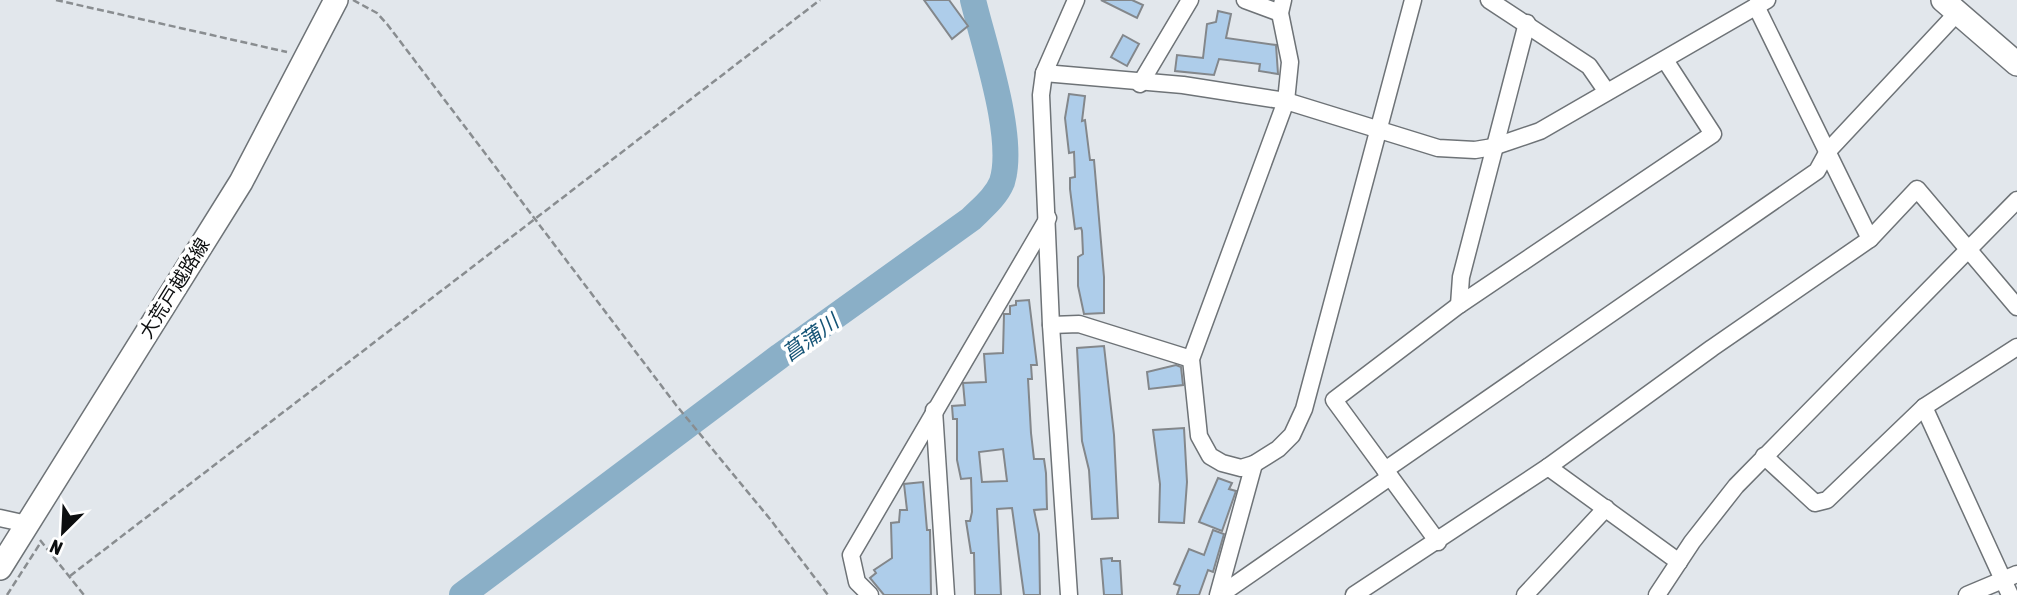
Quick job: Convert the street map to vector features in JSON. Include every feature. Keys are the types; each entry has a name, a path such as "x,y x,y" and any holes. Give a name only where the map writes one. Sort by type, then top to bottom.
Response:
{"main road":[{"name":"大荒戸越路線","path":"0,568 34,533 241,182 336,0"},
{"path":"1951,6 2017,64"}],"street":[{"path":"1069,595 1051,325 1041,95 1044,73 1076,0"},
{"path":"1140,84 1190,0"},
{"path":"1245,0 1282,6 1290,55 1286,101 1192,359 1196,418 1203,447 1210,456 1230,467 1254,464 1285,442 1304,409 1380,132 1413,0"},
{"path":"1489,0 1589,66 1608,92"},
{"path":"1044,73 1140,84 1183,85 1286,101 1438,148 1475,150 1493,147 1540,131 1761,3 1870,239"},
{"path":"1219,595 1817,170 1828,151 1951,6"},
{"path":"1459,305 1461,277 1527,23"},
{"path":"1438,542 1334,400 1459,305 1713,134 1665,60"},
{"path":"1356,595 1548,467 1712,348 1870,239 1917,189 2017,307"},
{"path":"1657,595 1736,486 2017,200"},
{"path":"870,595 857,582 851,555 1048,219"},
{"path":"1051,325 1079,324 1139,345 1192,359"},
{"path":"1764,456 1803,495 1815,503 1827,500 1924,407 2017,347"},
{"path":"1924,407 2010,583 1968,595"},
{"path":"934,410 946,595"},
{"path":"1219,595 1254,464"},
{"path":"1548,467 1679,562"},
{"path":"1525,595 1606,508"},
{"path":"0,517 34,533"}],"path":[{"path":"56,0 308,57"},
{"path":"352,0 377,13 387,24 676,405 770,519 828,595"},
{"path":"69,576 820,0"},
{"path":"7,595 34,533 84,595"}],"building":[{"path":"924,0 949,0 968,26 952,39"},
{"path":"1101,0 1132,0 1143,5 1137,18"},
{"path":"1218,11 1231,14 1226,38 1276,45 1278,74 1259,71 1260,64 1219,59 1214,75 1175,71 1177,55 1203,58 1207,24 1216,22"},
{"path":"1123,35 1139,44 1127,66 1111,57"},
{"path":"1069,94 1085,96 1082,121 1085,120 1090,160 1094,160 1104,277 1104,313 1084,314 1078,286 1078,257 1083,254 1082,231 1081,228 1075,229 1070,189 1070,178 1075,177 1074,152 1069,153 1065,118"},
{"path":"1029,300 1037,365 1031,365 1032,379 1028,379 1031,433 1034,459 1044,459 1046,473 1047,509 1034,510 1039,534 1040,595 1024,595 1012,508 997,509 1001,595 975,595 974,553 971,553 966,521 970,521 972,512 971,478 961,479 957,460 957,419 953,419 952,406 965,405 963,383 986,382 984,354 1003,353 1004,314 1010,314 1010,306 1016,305 1016,301","holes":["1003,449 1007,481 982,482 979,452"]},
{"path":"1104,346 1114,435 1118,518 1092,519 1089,470 1082,441 1077,348"},
{"path":"1176,365 1181,367 1183,385 1149,389 1147,372"},
{"path":"1184,428 1187,482 1184,523 1159,522 1160,484 1153,430"},
{"path":"1218,478 1232,483 1229,489 1236,491 1222,531 1199,522"},
{"path":"923,482 927,530 930,530 931,595 884,595 870,578 876,573 874,570 892,558 891,523 899,522 900,510 907,510 904,484"},
{"path":"1213,530 1224,534 1213,572 1208,570 1199,595 1177,595 1180,586 1174,584 1189,549 1204,555"},
{"path":"1112,558 1112,561 1120,561 1122,595 1104,595 1101,559"}],"waterway":[{"name":"菖蒲川","path":"462,595 780,356 971,219 992,197 1002,182 1005,141 997,92 973,0"}]}
